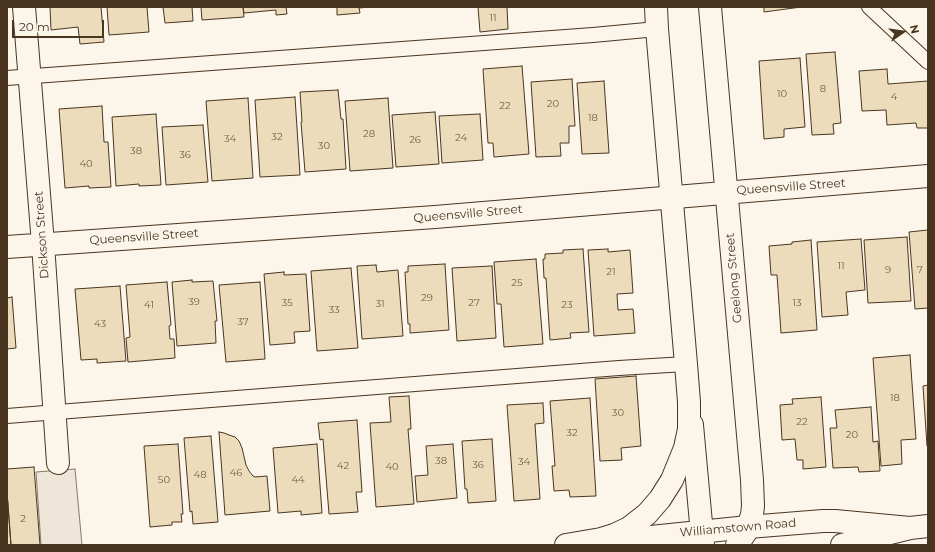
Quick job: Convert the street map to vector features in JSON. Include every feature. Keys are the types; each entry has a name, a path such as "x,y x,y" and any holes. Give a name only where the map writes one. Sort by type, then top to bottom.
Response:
{"street":[{"name":"Dickson Street","path":"24,7 43,244 58,463"},
{"path":"656,7 689,402 703,538"},
{"name":"Geelong Street","path":"710,7 752,473 752,515 748,527 737,545"},
{"name":"Queensville Street","path":"7,247 428,217 928,176"},
{"path":"589,541 614,535 629,528 647,514 660,499 672,480 685,448 689,429 689,402"},
{"name":"Williamstown Road","path":"566,545 589,541 648,537 703,538 748,527 823,521 919,527"},
{"name":"Williamstown Road","path":"842,545 919,527"}],"lane":[{"path":"869,7 928,62"},
{"path":"7,78 657,30"},
{"path":"7,416 603,369 686,364"}],"shaded area":[{"path":"75,469 82,545 41,545 36,472"}],"building":[{"path":"50,7 101,7 104,42 80,44 78,27 51,30"},
{"path":"107,7 147,7 149,32 109,35"},
{"path":"163,7 192,7 193,21 165,23"},
{"path":"201,7 243,7 244,17 202,20"},
{"path":"243,7 286,7 287,14 276,15 276,10 244,13"},
{"path":"337,7 370,7 359,8 360,13 337,15"},
{"path":"478,7 507,7 508,29 480,32"},
{"path":"764,7 801,7 764,12"},
{"path":"835,52 841,123 833,124 834,134 812,135 806,54"},
{"path":"800,58 805,127 784,129 784,137 764,139 759,61"},
{"path":"522,66 529,154 494,157 493,143 488,143 483,69"},
{"path":"887,69 888,84 928,81 928,128 917,128 916,123 887,125 886,110 862,111 859,71"},
{"path":"572,79 575,126 569,126 569,143 560,143 561,156 536,157 531,82"},
{"path":"604,81 609,153 582,154 577,83"},
{"path":"338,90 341,119 343,119 346,169 305,172 300,92"},
{"path":"295,97 300,175 260,177 255,100"},
{"path":"248,98 253,178 212,181 206,101"},
{"path":"388,98 393,168 350,171 345,101"},
{"path":"102,106 104,142 108,142 111,187 89,188 89,186 65,188 59,109"},
{"path":"435,112 439,164 396,167 392,115"},
{"path":"156,114 161,185 139,186 139,184 116,186 112,117"},
{"path":"480,114 483,160 442,163 439,116"},
{"path":"203,125 208,182 166,185 162,127"},
{"path":"928,230 928,308 915,309 909,232"},
{"path":"907,237 911,301 868,303 864,240"},
{"path":"861,239 865,290 846,292 848,315 822,317 817,242"},
{"path":"811,240 817,330 781,333 777,275 771,275 769,246 792,244 792,242"},
{"path":"583,249 589,332 570,333 571,338 550,340 546,278 544,278 543,259 545,259 545,254 563,253 563,250"},
{"path":"608,249 608,252 630,250 633,293 617,294 618,310 633,309 635,333 594,336 588,250"},
{"path":"536,259 543,344 504,347 501,304 497,304 494,262"},
{"path":"445,264 449,330 410,333 410,324 408,324 405,272 408,272 408,266"},
{"path":"376,265 377,272 398,270 403,336 362,339 357,266"},
{"path":"492,266 496,338 457,341 452,268"},
{"path":"351,268 358,348 317,351 311,271"},
{"path":"284,272 284,275 306,274 310,331 294,332 295,343 270,345 264,274"},
{"path":"192,280 192,282 213,281 217,321 215,321 216,343 177,346 172,282"},
{"path":"167,282 171,325 169,326 170,339 174,339 175,358 128,362 126,338 130,337 126,285"},
{"path":"260,282 265,359 226,362 219,285"},
{"path":"120,286 126,361 97,363 97,359 81,360 75,289"},
{"path":"12,297 16,348 7,349 7,298"},
{"path":"910,355 916,439 901,440 902,464 881,466 873,358"},
{"path":"636,376 641,446 621,448 622,460 600,461 595,379"},
{"path":"928,385 928,446 927,446 923,386"},
{"path":"409,396 411,429 408,429 414,504 376,507 370,423 391,422 389,397"},
{"path":"821,397 826,467 803,469 803,460 797,460 795,439 782,440 780,405 793,404 792,399"},
{"path":"590,398 596,496 570,497 569,490 554,491 552,466 555,466 550,401"},
{"path":"543,403 544,423 535,424 540,499 514,501 507,405"},
{"path":"871,407 873,442 878,441 880,471 859,472 858,467 833,468 830,428 837,428 835,410"},
{"path":"357,420 362,492 356,492 358,512 329,514 323,439 320,440 318,423"},
{"path":"219,432 235,437 239,441 246,465 253,476 267,476 270,511 225,515"},
{"path":"211,436 218,522 193,524 192,511 190,512 184,438"},
{"path":"492,439 496,501 468,503 467,489 465,489 462,441"},
{"path":"178,444 183,514 181,514 182,522 172,522 172,525 150,527 144,446"},
{"path":"317,444 322,513 301,515 301,511 278,513 273,448"},
{"path":"453,444 457,498 417,502 415,476 428,475 426,446"},
{"path":"34,467 40,545 11,545 7,492 7,469"},
{"path":"7,492 11,545 7,545"}]}
